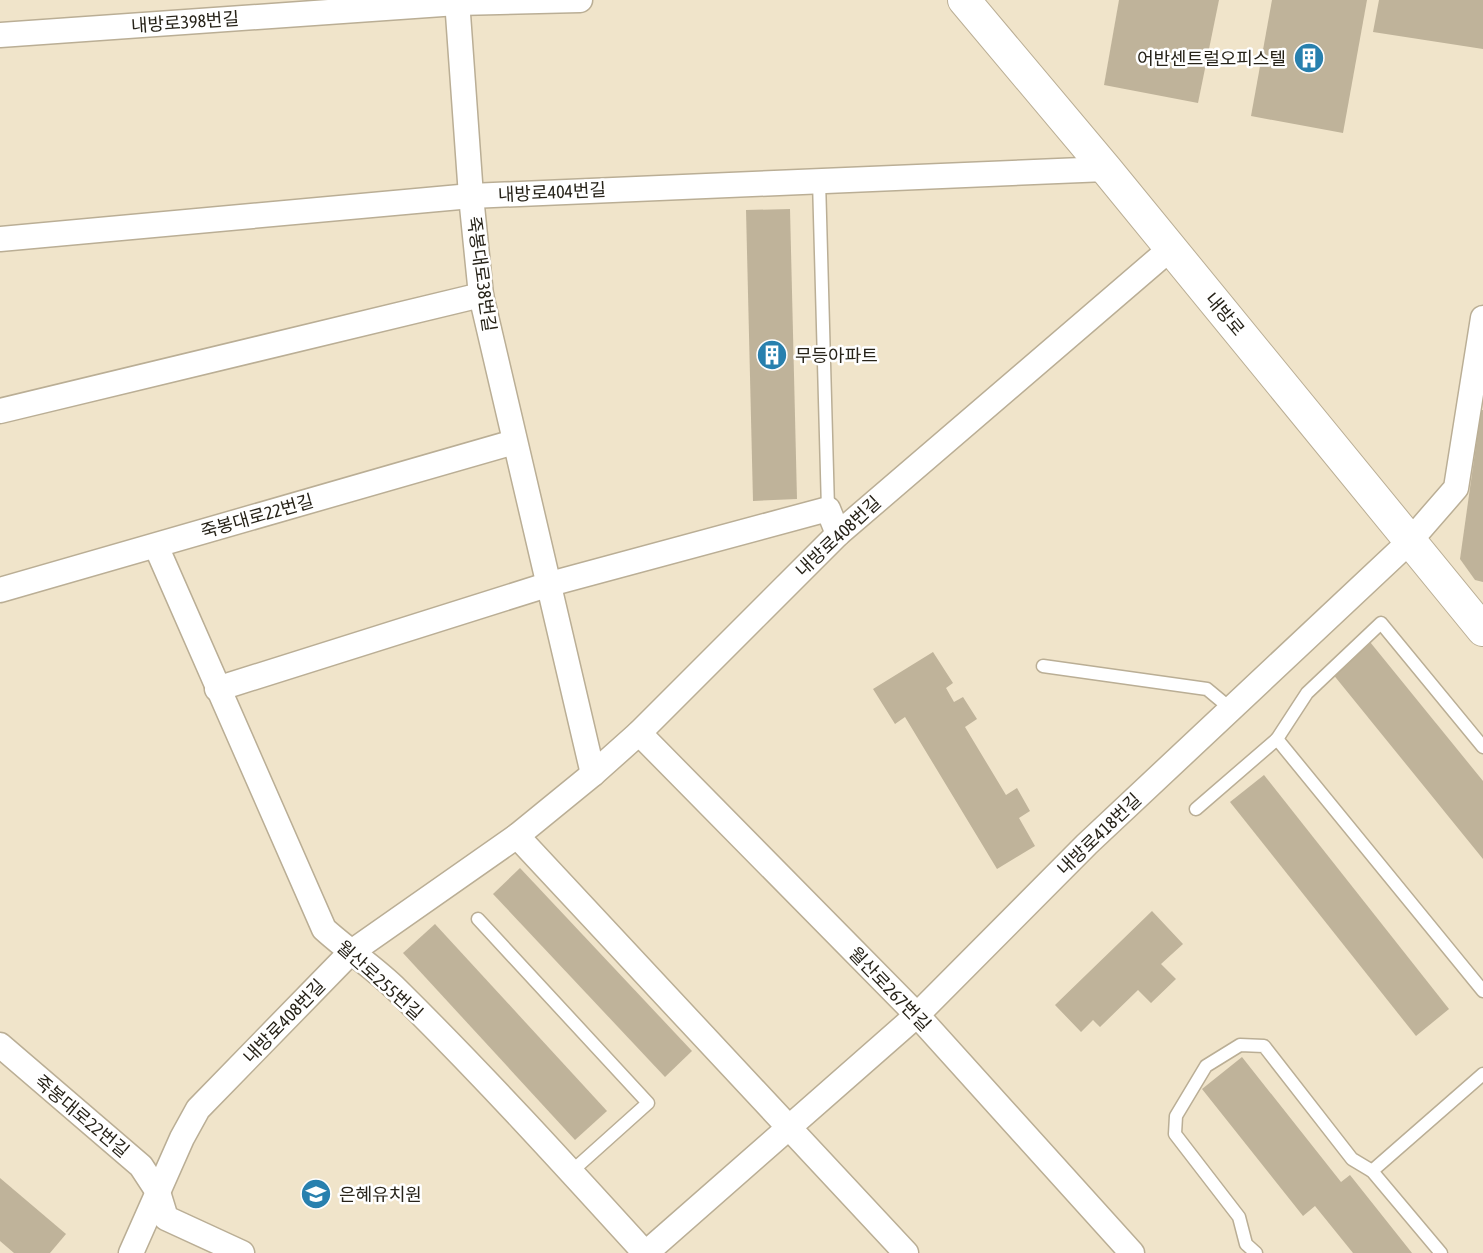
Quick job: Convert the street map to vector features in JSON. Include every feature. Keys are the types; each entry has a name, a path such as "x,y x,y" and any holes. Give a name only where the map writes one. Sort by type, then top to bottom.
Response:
{"street":[{"name":"내방로398번길","path":"0,35 457,2 580,0"},
{"name":"내방로","path":"964,0 1378,499 1483,631"},
{"name":"죽봉대로38번길","path":"457,2 481,295 593,774"},
{"name":"내방로404번길","path":"0,239 471,196 1106,169"},
{"name":"내방로408번길","path":"131,1253 198,1110 350,953 517,836 593,774 639,733 838,534 1170,249"},
{"path":"0,411 481,295"},
{"name":"내방로418번길","path":"645,1253 917,1015 1087,844 1410,541 1456,488 1483,318"},
{"name":"죽봉대로22번길","path":"0,590 514,442"},
{"path":"217,688 550,584 828,509 838,534"},
{"name":"월산로255번길","path":"156,546 324,929 395,988 645,1253"},
{"name":"월산로267번길","path":"639,733 917,1015 1132,1253"},
{"path":"517,836 906,1253"},
{"name":"죽봉대로22번길","path":"0,1045 141,1166 158,1192 166,1217 242,1253"}],"lane":[{"path":"819,180 828,509"},
{"path":"1196,809 1277,739 1307,693 1381,623 1483,747"},
{"path":"1043,666 1207,689 1231,709"},
{"path":"1277,739 1483,990"},
{"path":"478,919 648,1103 571,1172"},
{"path":"1256,1253 1247,1244 1239,1217 1175,1134 1175,1116 1206,1066 1240,1045 1264,1046 1352,1159 1372,1171 1441,1253"},
{"path":"1372,1171 1483,1074"}],"building":[{"path":"1119,0 1219,0 1198,103 1104,85"},
{"name":"어반센트럴오피스텔","path":"1272,0 1367,0 1343,133 1251,116"},
{"path":"1379,0 1483,0 1483,49 1373,32"},
{"name":"무등아파트","path":"790,209 797,499 753,501 746,210"},
{"path":"1481,410 1483,582 1475,580 1460,559"},
{"path":"1370,642 1483,781 1483,859 1332,673"},
{"path":"933,652 953,683 946,688 954,702 963,697 977,719 965,727 1006,795 1017,788 1030,811 1019,818 1035,846 997,869 905,717 895,724 873,689"},
{"path":"1264,775 1449,1009 1416,1036 1230,802"},
{"path":"520,868 692,1051 665,1077 493,894"},
{"path":"1152,911 1183,944 1161,964 1176,979 1151,1003 1138,990 1100,1027 1093,1020 1081,1032 1055,1005"},
{"path":"435,924 607,1111 575,1140 403,953"},
{"path":"1242,1057 1341,1182 1350,1175 1412,1253 1353,1253 1315,1206 1303,1216 1202,1089"},
{"path":"0,1178 66,1234 50,1253 14,1253 0,1241"}],"place":[{"name":"어반센트럴오피스텔","path":"1309,58"},
{"name":"무등아파트","path":"772,355"},
{"name":"은혜유치원","path":"316,1194"}]}
